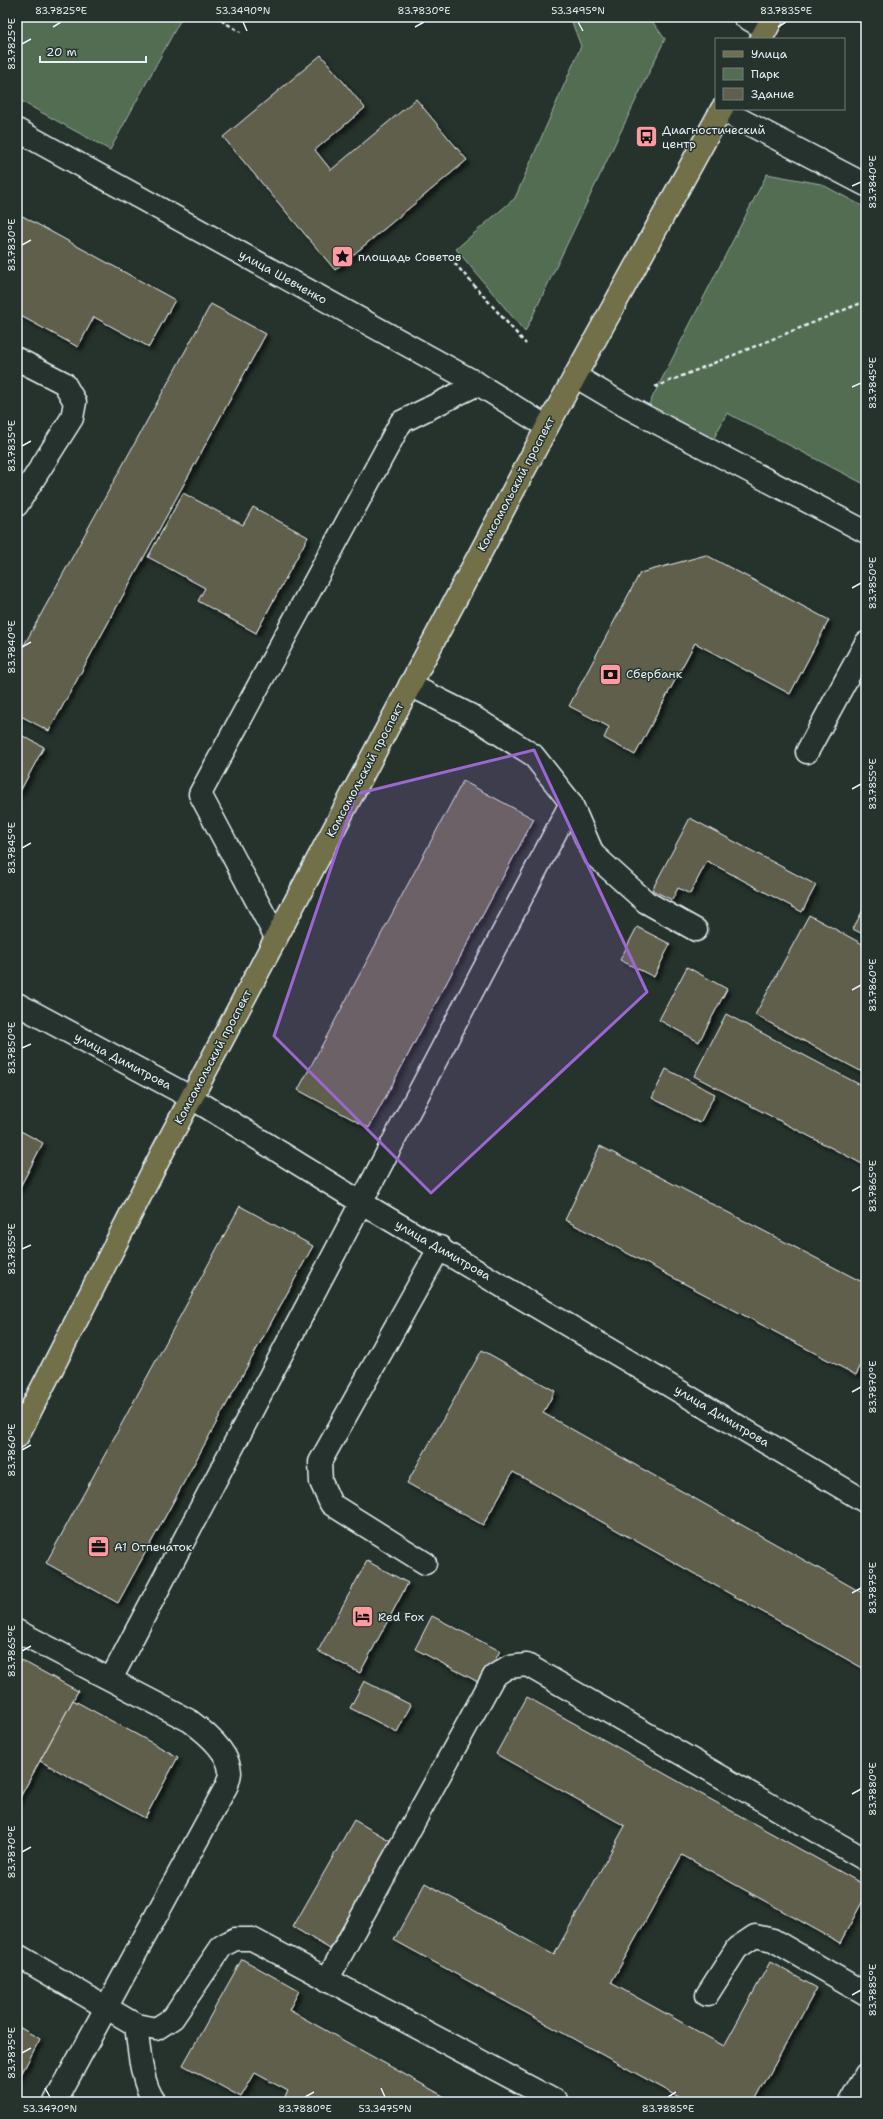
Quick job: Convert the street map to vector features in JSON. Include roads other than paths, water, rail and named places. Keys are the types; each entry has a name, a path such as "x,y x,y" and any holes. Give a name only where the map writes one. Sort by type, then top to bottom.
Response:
{"main road":[{"name":"Комсомольский проспект","path":"17,1437 276,937 547,426 721,110"}],"street":[{"path":"746,17 767,28"},
{"path":"724,110 866,185"},
{"name":"улица Шевченко","path":"17,130 478,384 547,426"},
{"path":"17,359 64,383 75,402 72,418 17,505"},
{"path":"575,376 636,412 866,532"},
{"path":"276,937 200,794 401,422 478,384"},
{"path":"807,752 866,643"},
{"path":"410,685 470,715 533,755 571,803 593,854 646,902 696,930"},
{"path":"111,1679 571,803"},
{"name":"улица Димитрова","path":"17,1004 192,1098 362,1202 440,1247 866,1502"},
{"path":"425,1563 331,1504 321,1482 320,1462 440,1247"},
{"path":"17,1631 190,1721 209,1735 223,1752 230,1772 227,1785 55,2102"},
{"path":"327,1980 494,1676 508,1667 527,1665 866,1860"},
{"path":"707,1995 737,1948 755,1936 773,1940 866,1994"},
{"path":"17,1955 136,2025 156,2029 173,2018 222,1946 234,1938 252,1939 557,2102"},
{"path":"136,2025 140,2060 150,2096 155,2102"},
{"path":"850,2102 866,2074"}],"place":[{"name":"Диагностический центр","path":"647,137"},
{"name":"площадь Советов","path":"343,257"},
{"name":"Сбербанк","path":"611,674"},
{"name":"А1 Отпечаток","path":"99,1547"},
{"name":"Red Fox","path":"363,1617"}]}
